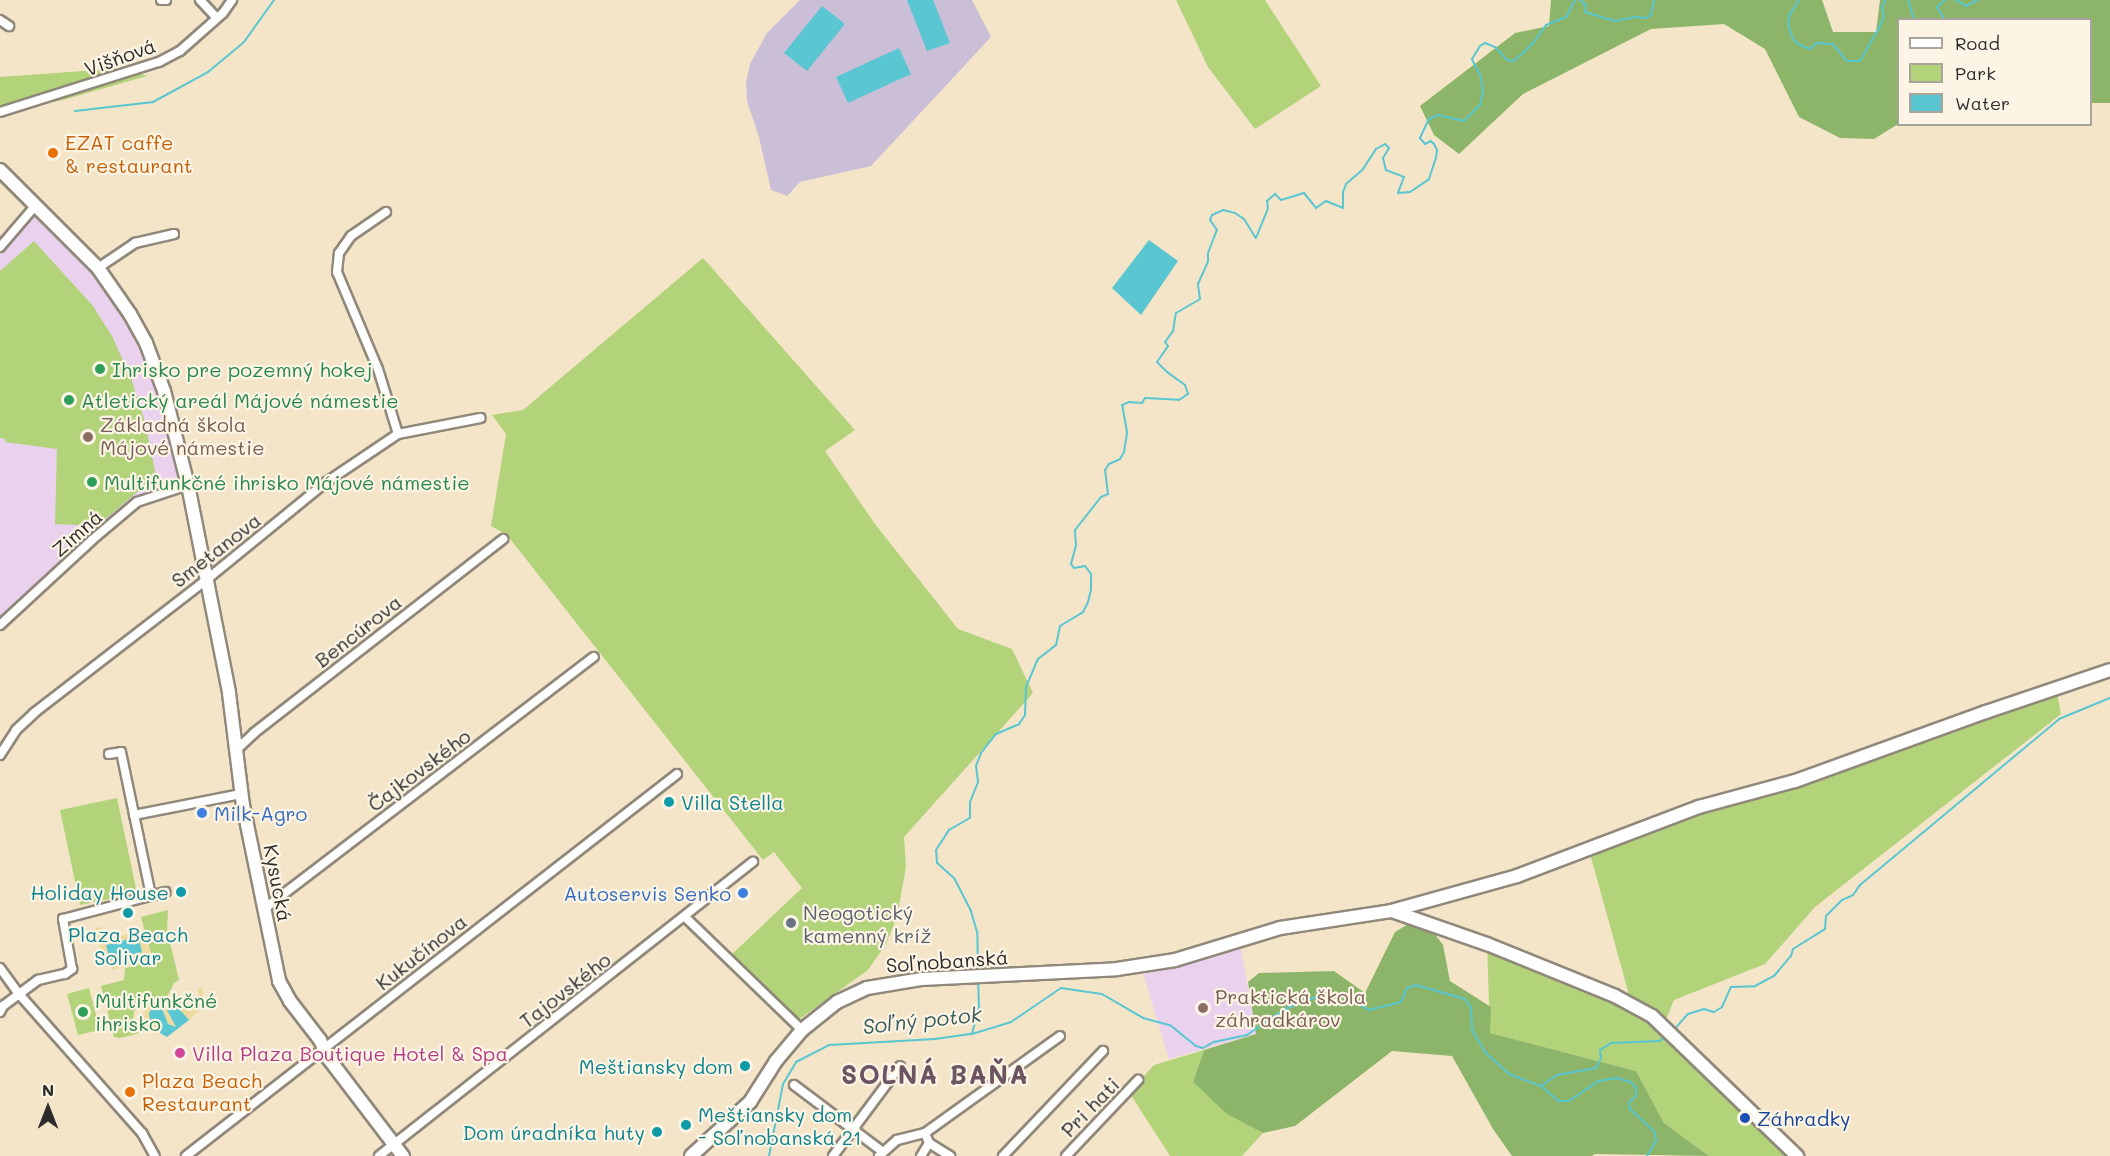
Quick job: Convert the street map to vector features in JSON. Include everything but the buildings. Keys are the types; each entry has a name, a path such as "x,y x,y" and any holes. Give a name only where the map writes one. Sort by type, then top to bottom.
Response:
{"street":[{"path":"161,0 166,0"},
{"path":"200,0 216,17"},
{"name":"Višňová","path":"0,112 159,62 180,51 232,0"},
{"path":"0,20 9,26"},
{"name":"Kysucká","path":"0,170 98,268 130,314 146,342 164,391 188,485 229,693 241,794 282,988 320,1040 328,1059 403,1156"},
{"path":"0,247 36,205"},
{"path":"386,212 351,236 339,253 337,272 378,369 398,434"},
{"path":"98,268 135,243 174,234"},
{"name":"Smetanova","path":"0,755 16,730 34,713 206,580 325,483 398,434 480,418"},
{"name":"Zimná","path":"0,625 137,502 188,485"},
{"name":"Bencúrova","path":"235,751 254,733 503,539"},
{"name":"Čajkovského","path":"264,909 594,657"},
{"name":"Soľnobanská","path":"691,1156 750,1102 776,1061 802,1030 837,1002 877,985 1117,969 1175,960 1271,930 1390,911 1517,876 1699,807 1795,781 1986,711 2110,670"},
{"path":"110,754 122,752 151,896"},
{"name":"Kukučínova","path":"186,1156 677,774"},
{"path":"134,815 241,794"},
{"name":"Tajovského","path":"379,1156 753,862"},
{"path":"0,1012 38,980 65,974 72,969 63,919 165,892"},
{"path":"1390,911 1476,940 1615,996 1652,1016 1797,1156"},
{"path":"685,916 802,1030"},
{"path":"0,968 19,994 142,1133 155,1156"},
{"path":"794,1085 853,1127 881,1154 897,1140 925,1133 1060,1036"},
{"name":"Pri hati","path":"1003,1156 1102,1051"},
{"path":"833,1156 900,1066"},
{"name":"Pri hati","path":"1066,1156 1138,1080"},
{"path":"925,1133 929,1143 950,1156"},
{"path":"921,1156 929,1143"}],"shaded area":[{"path":"800,0 972,0 991,37 871,166 800,182 787,196 771,190 759,137 747,101 746,83 750,64 767,33"},
{"name":"Základná škola Májové námestie","path":"37,205 85,253 146,343 186,482 136,504 0,622 0,246"},
{"name":"Praktická škola záhradkárov","path":"1239,937 1256,1034 1169,1059 1140,963"}],"green space":[{"path":"1176,0 1265,0 1321,86 1255,129 1208,67"},
{"path":"1551,0 1822,0 1833,32 1876,32 1880,0 2110,0 2110,103 2092,103 2092,18 1897,18 1897,125 1874,139 1840,138 1799,117 1765,49 1724,24 1651,29 1523,94 1459,154 1434,135 1420,106 1515,33 1549,26"},
{"path":"125,68 147,76 63,100 0,112 0,77"},
{"name":"Atletický areál Májové námestie","path":"34,241 93,306 112,336 131,378 145,422 156,476 97,526 55,524 57,449 5,442 5,439 0,438 0,271"},
{"path":"703,258 855,430 825,451 875,524 958,629 1012,649 1033,693 904,837 906,867 897,917 886,944 868,970 798,1020 730,956 802,888 774,852 763,860 507,535 491,526 506,434 492,415 523,410"},
{"path":"2056,688 2061,714 1815,907 1765,964 1674,1000 1663,1027 1792,1156 1709,1156 1664,1123 1636,1071 1490,1033 1487,944 1628,1003 1628,991 1589,850"},
{"path":"117,798 137,893 80,905 60,810"},
{"path":"168,910 167,930 179,980 174,983 166,999 149,1000 134,1011 133,1020 140,1033 120,1038 114,1037 101,986 124,980 125,968 153,961 141,917"},
{"path":"1415,920 1428,925 1443,945 1450,981 1491,1007 1490,1033 1636,1071 1664,1123 1709,1156 1595,1154 1592,1156 1512,1156 1493,1129 1452,1056 1392,1051 1295,1126 1263,1133 1227,1114 1193,1082 1204,1050 1256,1034 1248,982 1259,973 1334,971 1365,993 1395,932"},
{"name":"Multifunkčné ihrisko","path":"89,988 100,1030 78,1035 67,994"},
{"path":"1204,1050 1193,1082 1227,1113 1263,1133 1242,1156 1170,1156 1129,1092 1154,1065"}],"sand":[{"path":"102,927 105,940 128,934 129,939 106,945 110,960 103,962 95,928"},
{"path":"144,930 152,960 112,970 110,960 142,952 137,932"},
{"path":"202,986 204,1001 198,1012 189,1020 182,1014 180,1007 177,1027 168,1024 162,1008 153,1007 153,1024 160,1028 154,1035 143,1024 142,1016 148,1004 164,1003 173,996 176,996 188,1011 192,1011 199,997 198,989"}],"water":[{"path":"907,0 933,0 950,43 927,51"},
{"path":"822,6 845,24 807,71 784,53"},
{"path":"899,48 911,74 848,103 836,77"},
{"path":"1149,240 1178,261 1141,315 1112,288"},
{"path":"137,932 142,952 110,960 106,945 129,939 128,934"},
{"path":"174,1003 189,1020 167,1037 160,1033 161,1028 150,1021 149,1013 153,1007 162,1008 168,1024 176,1027 167,1010"}],"waterway":[{"path":"75,111 153,102 208,72 244,42 274,0"},
{"path":"978,971 977,932 971,911 955,879 937,863 936,850 949,830 970,818 970,802 978,782 976,766 981,753 996,734 1019,724 1025,715 1026,687 1038,659 1056,645 1060,626 1083,612 1088,602 1091,574 1085,566 1074,568 1071,564 1076,545 1075,530 1101,497 1108,494 1105,470 1109,464 1120,459 1124,452 1127,432 1122,405 1129,402 1142,403 1145,398 1179,400 1188,394 1185,385 1157,362 1168,346 1165,342 1173,331 1176,313 1200,299 1198,284 1208,262 1208,253 1217,230 1210,220 1212,215 1223,210 1235,213 1244,219 1256,238 1268,208 1267,201 1275,194 1281,200 1304,193 1316,208 1326,201 1343,208 1343,192 1346,184 1363,169 1376,149 1385,144 1389,148 1383,158 1386,170 1404,177 1398,193 1410,192 1429,179 1436,158 1437,150 1434,144 1431,141 1425,144 1420,138 1429,119 1438,115 1464,121 1480,105 1483,93 1481,77 1472,59 1480,46 1485,43 1495,47 1507,60 1514,61 1533,43 1546,25 1566,17 1575,0"},
{"path":"1580,0 1586,5 1585,12 1615,21 1635,17 1646,18 1651,15 1654,0"},
{"path":"1799,0 1789,16 1788,25 1793,39 1810,49 1816,43 1833,44 1847,61 1860,61 1884,16 1882,8 1885,0"},
{"path":"1908,0 1913,18"},
{"path":"1944,18 1937,7 1945,0"},
{"path":"1956,0 1966,6 1978,0"},
{"path":"1673,1031 1688,1014 1704,1009 1714,1012 1722,1007 1731,987 1755,986 1774,976 1791,956 1793,949 1825,929 1826,916 1842,900 1853,895 1860,885 2059,719 2110,698"},
{"path":"972,1034 979,1006 978,980"},
{"name":"Soľný potok","path":"769,1156 783,1084 796,1062 829,1045 935,1039 972,1034 1011,1022 1061,988 1102,994 1143,1018 1170,1025 1196,1046 1203,1048 1214,1042 1247,1035 1285,1009 1321,995 1344,997 1369,1010 1401,1002 1407,988 1416,985 1465,999 1471,1008 1472,1030 1486,1053 1509,1074 1541,1086 1558,1101 1569,1101 1599,1081 1616,1078 1631,1082 1636,1088 1636,1096 1630,1101 1629,1108 1655,1132 1656,1141 1647,1156"},
{"path":"1541,1086 1557,1075 1596,1068 1601,1058 1600,1050 1611,1043 1659,1041 1667,1037"}],"place":[{"name":"EZAT caffe & restaurant","path":"53,153"},
{"name":"Ihrisko pre pozemný hokej","path":"100,369"},
{"name":"Atletický areál Májové námestie","path":"69,400"},
{"name":"Základná škola Májové námestie","path":"88,437"},
{"name":"Multifunkčné ihrisko Májové námestie","path":"92,482"},
{"name":"Villa Stella","path":"669,802"},
{"name":"Milk-Agro","path":"202,813"},
{"name":"Holiday House","path":"181,892"},
{"name":"Autoservis Senko","path":"743,893"},
{"name":"Plaza Beach Solivar","path":"128,913"},
{"name":"Neogotický kamenný kríž","path":"791,923"},
{"name":"Praktická škola záhradkárov","path":"1203,1008"},
{"name":"Multifunkčné ihrisko","path":"83,1012"},
{"name":"Villa Plaza Boutique Hotel & Spa","path":"180,1053"},
{"name":"Meštiansky dom","path":"745,1066"},
{"name":"Plaza Beach Restaurant","path":"130,1092"},
{"name":"Záhradky","path":"1745,1118"},
{"name":"Meštiansky dom - Soľnobanská 21","path":"686,1125"},
{"name":"Dom úradníka huty","path":"657,1132"}],"district":[{"name":"SOĽNÁ BAŇA","path":"935,1075"}]}
